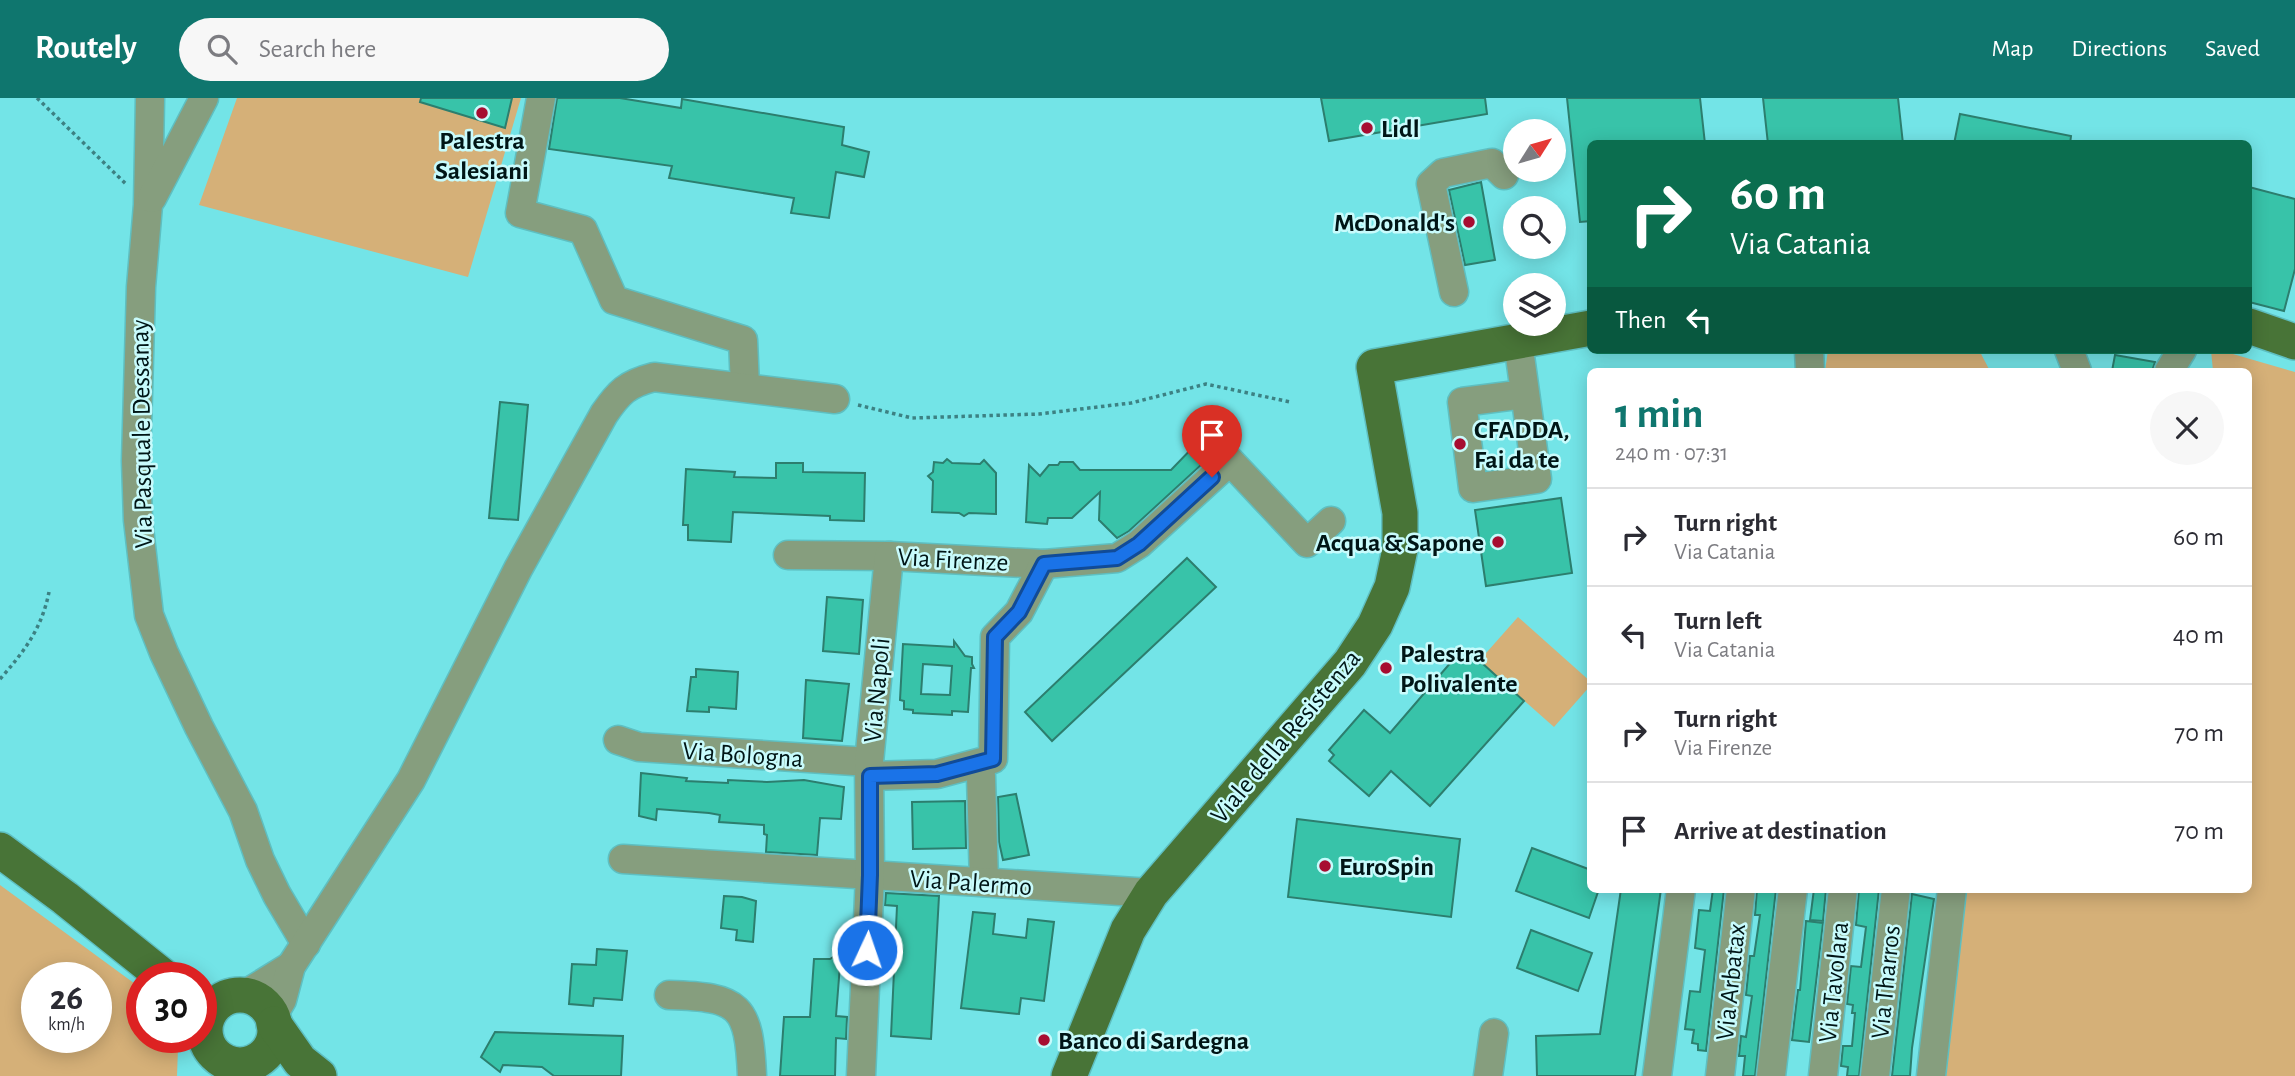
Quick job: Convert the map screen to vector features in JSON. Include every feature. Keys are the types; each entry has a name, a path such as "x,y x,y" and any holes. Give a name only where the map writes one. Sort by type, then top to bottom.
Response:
{"main road":[{"path":"2252,327 2295,342"},
{"path":"1518,342 1587,329"},
{"name":"Viale della Resistenza","path":"1069,1076 1128,930 1151,893 1350,663 1375,625 1392,587 1400,548 1401,513 1374,367 1518,342"},
{"path":"0,850 145,962"},
{"path":"217,1021 256,999 266,1006 300,1061 319,1076"},
{"path":"217,1032 228,1063 255,1070 271,1046 273,1021"}],"street":[{"name":"Via Pasquale Dessanay","path":"150,98 148,205 141,288 136,461 138,520 149,615 199,727 243,811 260,860 282,905 299,955"},
{"path":"148,205 204,98"},
{"path":"541,98 520,213 583,230 614,300 743,340 745,387"},
{"path":"1454,292 1431,184 1443,173 1492,163 1503,174"},
{"path":"1518,342 1525,394"},
{"path":"273,1021 299,955 411,780 518,569 617,395 634,382 654,377 835,399"},
{"name":"Via Firenze","path":"788,555 889,556 1044,564 1117,558 1139,544 1230,461 1307,543 1331,521"},
{"name":"Via Napoli","path":"862,1076 870,875 869,769 889,556"},
{"name":"Via Bologna","path":"618,740 639,747 937,774 993,759 995,637 1019,612 1044,564"},
{"path":"981,776 984,883"},
{"name":"Via Palermo","path":"623,859 1151,893"},
{"path":"1657,1076 1680,893"},
{"name":"Via Arbatax","path":"1720,1076 1741,893"},
{"path":"1771,1076 1793,893"},
{"name":"Via Tavolara","path":"1823,1076 1843,893"},
{"name":"Via Tharros","path":"1875,1076 1896,893"},
{"path":"1931,1076 1952,893"},
{"path":"217,1021 299,955"},
{"path":"669,995 707,996 732,1005 744,1020 749,1032 752,1076"},
{"path":"1488,1076 1494,1033"}],"path":[{"path":"37,98 148,205"},
{"path":"835,399 912,418 1039,414 1131,403 1206,384 1290,402"},
{"path":"0,679 37,633 49,592"}],"shaded area":[{"path":"237,98 521,98 468,277 199,205"},
{"path":"1827,354 1981,354 1988,368 1825,368"},
{"path":"2211,354 2233,354 2295,372 2295,1076 1937,1076 1960,893 2252,893 2252,368 2213,368"},
{"path":"1518,617 1587,678 1587,690 1554,727 1479,661"},
{"path":"0,885 105,962 21,962 21,1053 112,1053 112,967 126,977 126,1053 178,1053 177,1076 0,1076"}],"building":[{"name":"Palestra Salesiani","path":"421,98 512,98 505,128 420,102"},
{"path":"557,98 620,98 681,108 682,99 844,127 842,145 869,152 864,177 836,172 829,218 791,213 794,198 669,178 672,166 549,149"},
{"name":"Lidl","path":"1321,98 1485,98 1487,114 1329,141"},
{"path":"1567,98 1700,98 1705,140 1587,140 1587,221 1580,222"},
{"path":"1763,98 1898,98 1903,140 1768,140"},
{"path":"1960,114 2071,136 2070,140 1955,140"},
{"name":"McDonald's","path":"1481,182 1495,260 1465,265 1449,190"},
{"path":"2252,188 2295,199 2295,269 2284,311 2252,303"},
{"path":"2115,355 2155,362 2153,368 2113,368"},
{"path":"500,402 528,405 518,520 489,518"},
{"path":"1200,440 1213,454 1129,531 1117,538 1099,520 1100,492 1072,518 1048,518 1047,524 1026,522 1029,465 1040,476 1049,465 1058,465 1060,462 1073,462 1080,470 1171,470"},
{"path":"947,459 952,463 980,464 984,460 996,473 996,514 969,513 964,516 959,513 932,512 933,481 928,476 933,472 934,462 943,463"},
{"path":"776,463 803,463 803,472 865,473 864,521 830,520 830,516 733,512 731,542 688,540 688,525 683,525 686,469 735,472 734,477 776,478"},
{"name":"Acqua & Sapone","path":"1561,498 1572,573 1486,586 1475,510"},
{"path":"1187,558 1216,587 1052,741 1025,712"},
{"path":"827,597 863,600 859,654 823,651"},
{"path":"954,641 965,656 972,657 974,668 971,668 968,712 952,711 952,715 913,713 913,710 904,709 904,701 900,700 903,644 954,647","holes":["923,664 952,666 950,695 921,694"]},
{"path":"1458,654 1465,661 1472,654 1524,701 1430,806 1391,771 1369,796 1329,761 1334,755 1329,750 1364,710 1390,733"},
{"path":"696,669 738,672 736,709 709,707 709,712 687,711 691,677 696,677"},
{"path":"806,680 849,684 842,741 803,738"},
{"path":"641,773 687,778 686,781 728,783 728,780 804,780 844,787 841,819 820,818 817,855 766,852 767,835 764,834 764,825 719,822 720,815 709,813 657,809 656,820 639,816"},
{"path":"1016,794 1029,855 1003,860 999,842 998,797"},
{"path":"965,801 966,848 913,849 912,802"},
{"path":"1297,819 1460,839 1451,917 1288,897"},
{"path":"1532,848 1587,869 1587,893 1598,893 1589,918 1516,891"},
{"path":"886,893 939,896 931,1039 891,1036 897,906 885,905"},
{"path":"1620,893 1660,893 1635,1076 1537,1076 1536,1036 1600,1034"},
{"path":"1712,893 1724,893 1706,1051 1698,1050 1698,1044 1692,1043 1694,1030 1685,1029 1690,991 1700,992 1705,950 1695,948 1699,910 1710,911"},
{"path":"1757,893 1776,893 1755,1076 1743,1076 1745,1056 1739,1056 1741,1036 1746,1037 1752,996 1746,995 1750,956 1754,956 1760,915 1755,915"},
{"path":"1813,893 1826,893 1823,921 1810,920"},
{"path":"1859,893 1879,893 1859,1076 1847,1076 1848,1067 1841,1066 1843,1046 1852,1046 1855,1013 1852,1013 1853,1005 1847,1004 1851,966 1861,967 1866,927 1856,925"},
{"path":"1912,894 1934,899 1910,1076 1892,1076"},
{"path":"724,896 756,901 753,942 736,940 737,930 721,928"},
{"path":"973,912 995,914 993,934 1026,938 1028,919 1054,922 1044,1001 1021,998 1019,1014 961,1008"},
{"path":"1806,921 1823,923 1809,1042 1792,1040 1800,990"},
{"path":"1531,930 1592,953 1578,991 1517,968"},
{"path":"597,949 627,951 622,1000 594,998 593,1006 569,1004 572,964 596,965"},
{"path":"841,952 836,1016 847,1017 846,1039 836,1038 835,1076 780,1076 784,1017 810,1017 814,959 830,959"},
{"path":"495,1032 623,1036 621,1076 554,1076 542,1067 503,1065 500,1072 481,1057"}],"place":[{"name":"Palestra Salesiani","path":"482,113"},
{"name":"Lidl","path":"1367,128"},
{"name":"McDonald's","path":"1469,222"},
{"name":"CFADDA, Fai da te","path":"1460,444"},
{"name":"Acqua & Sapone","path":"1498,542"},
{"name":"Palestra Polivalente","path":"1386,668"},
{"name":"EuroSpin","path":"1325,866"},
{"name":"Banco di Sardegna","path":"1044,1040"}],"route":[{"path":"867,950 870,776 937,774 993,759 995,637 1019,612 1044,564 1117,558 1139,544 1212,477"}]}
